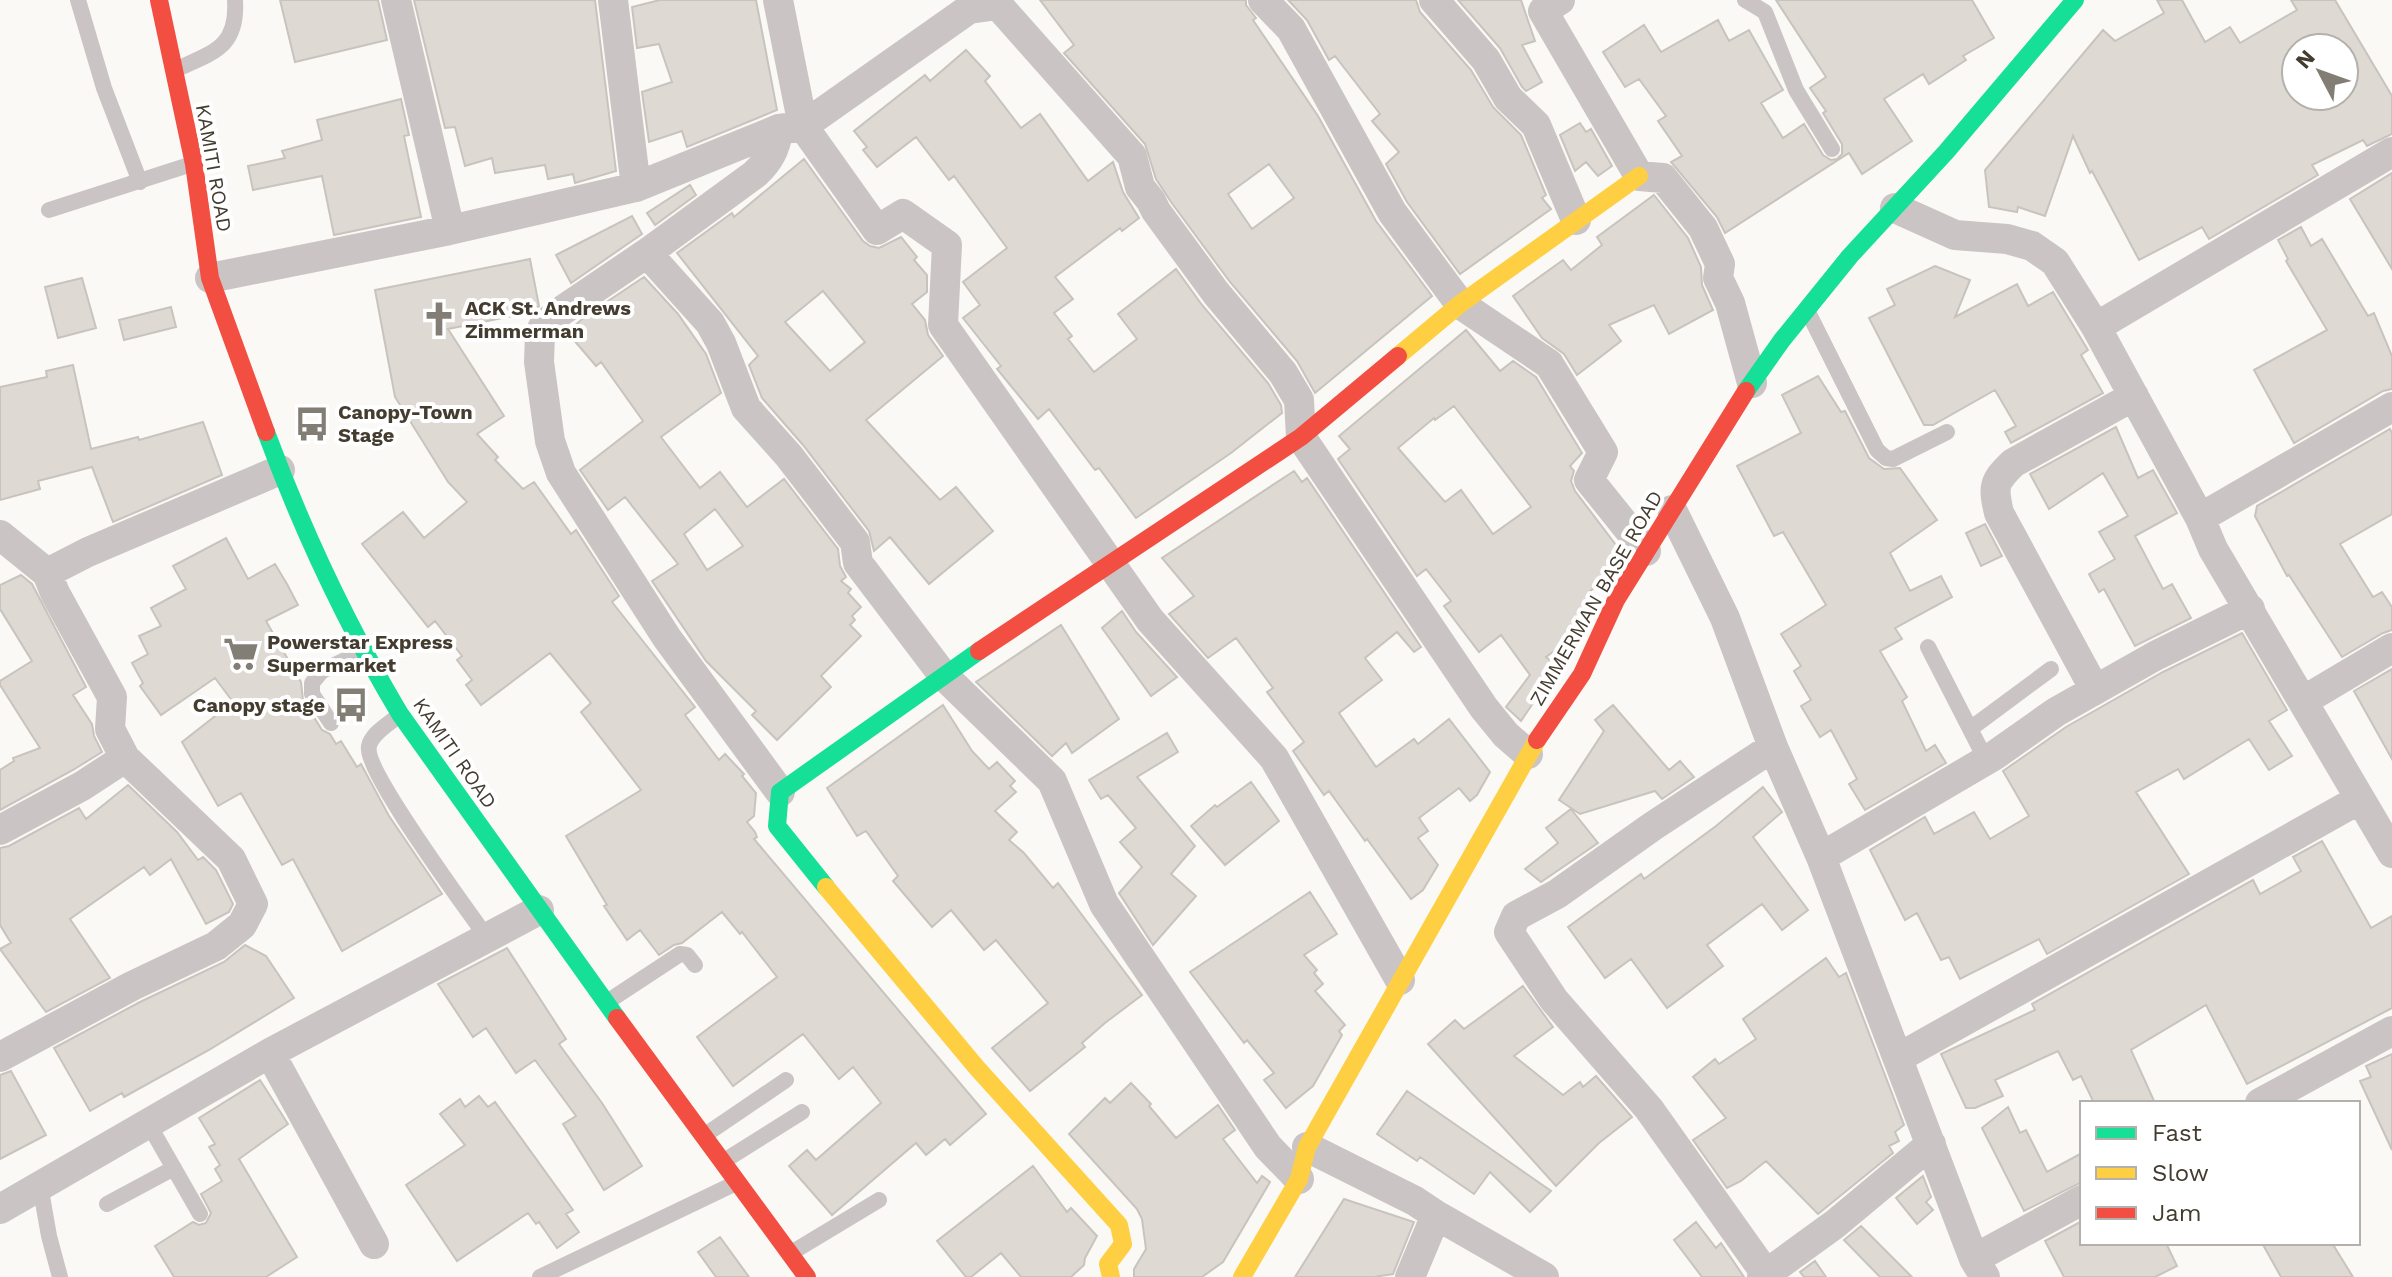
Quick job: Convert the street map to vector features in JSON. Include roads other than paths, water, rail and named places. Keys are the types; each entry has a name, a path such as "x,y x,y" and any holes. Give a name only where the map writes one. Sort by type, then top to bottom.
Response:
{"street":[{"name":"KAMITI ROAD","path":"159,0 194,164 210,278 315,557 400,714 807,1277"},
{"path":"396,0 450,230"},
{"path":"613,0 636,187"},
{"path":"778,0 791,128 877,230 903,214 947,245 943,325 1150,620 1274,758 1400,980"},
{"path":"1263,0 1291,29 1392,212 1460,304 1549,364 1603,452 1589,480 1646,551"},
{"path":"1434,0 1486,60 1508,98 1536,125 1576,220"},
{"name":"ZIMMERMAN BASE ROAD","path":"1242,1277 1299,1179 1307,1147 1528,754 1582,674 1616,600 1752,383 1807,309 2075,0"},
{"path":"210,278 450,230 636,187 791,128 982,4 1132,156 1140,187 1156,211 1216,293 1283,373 1299,400 1301,437 1484,708 1506,735 1528,754"},
{"path":"1548,4 1639,176"},
{"path":"791,128 767,163 544,325 538,341 539,362 550,441 561,473 667,638 780,792 777,826 977,1068 1119,1225 1123,1244 1108,1264 1111,1277"},
{"path":"2096,327 2392,152"},
{"path":"780,792 943,675 1301,437 1460,304 1639,176 1663,178 1703,228 1720,264 1718,278 1730,303 1752,383"},
{"path":"1895,208 1955,235 2007,239 2032,246 2055,262 2134,396 2200,518 2213,549 2392,853"},
{"path":"647,253 710,323 746,408 789,456 855,542 858,563 943,675 1052,781 1104,904 1268,1147 1299,1179"},
{"path":"2095,690 1999,513 1993,490 2000,475 2013,463 2134,396"},
{"path":"2200,518 2392,407"},
{"path":"47,573 88,552 280,470"},
{"path":"1672,510 1725,618 1773,747 1821,857 1980,1268 2080,1201"},
{"path":"0,535 47,573 112,697 110,729 125,758 231,859 253,904 242,925 216,946 132,986 0,1057"},
{"path":"1821,857 1986,760 2056,712 2176,644 2250,609"},
{"path":"2303,701 2392,648"},
{"path":"1773,747 1557,894 1516,916 1509,932 1554,1000 1649,1109 1764,1275 1835,1224 1931,1144"},
{"path":"0,830 82,786 125,758"},
{"path":"1898,1058 2360,799"},
{"path":"0,1209 270,1053 539,910"},
{"path":"2264,1101 2392,1031"},
{"path":"270,1053 374,1244"},
{"path":"1307,1147 1415,1201 1544,1277"},
{"path":"1410,1277 1436,1215"}],"lane":[{"path":"78,0 104,88 140,182"},
{"path":"174,70 214,51 228,39 236,21 235,0"},
{"path":"1745,0 1765,12 1796,90 1832,149"},
{"path":"49,210 194,164"},
{"path":"1807,309 1877,450 1886,458 1893,459 1947,432"},
{"path":"1928,647 1986,760"},
{"path":"331,723 312,694 312,683 322,671 364,651"},
{"path":"1970,729 2051,669"},
{"path":"400,714 373,737 368,746 369,757 387,792 487,938"},
{"path":"606,1002 680,954 687,955 695,965"},
{"path":"704,1136 786,1080"},
{"path":"723,1162 802,1112"},
{"path":"148,1123 200,1214"},
{"path":"107,1204 174,1168"},
{"path":"540,1277 738,1182"},
{"path":"40,1185 60,1277"},
{"path":"790,1254 879,1200"}],"place":[{"name":"ACK St. Andrews Zimmerman","path":"439,319"},
{"name":"Canopy-Town Stage","path":"312,424"},
{"name":"Powerstar Express Supermarket","path":"241,654"},
{"name":"Canopy stage","path":"351,705"}]}
